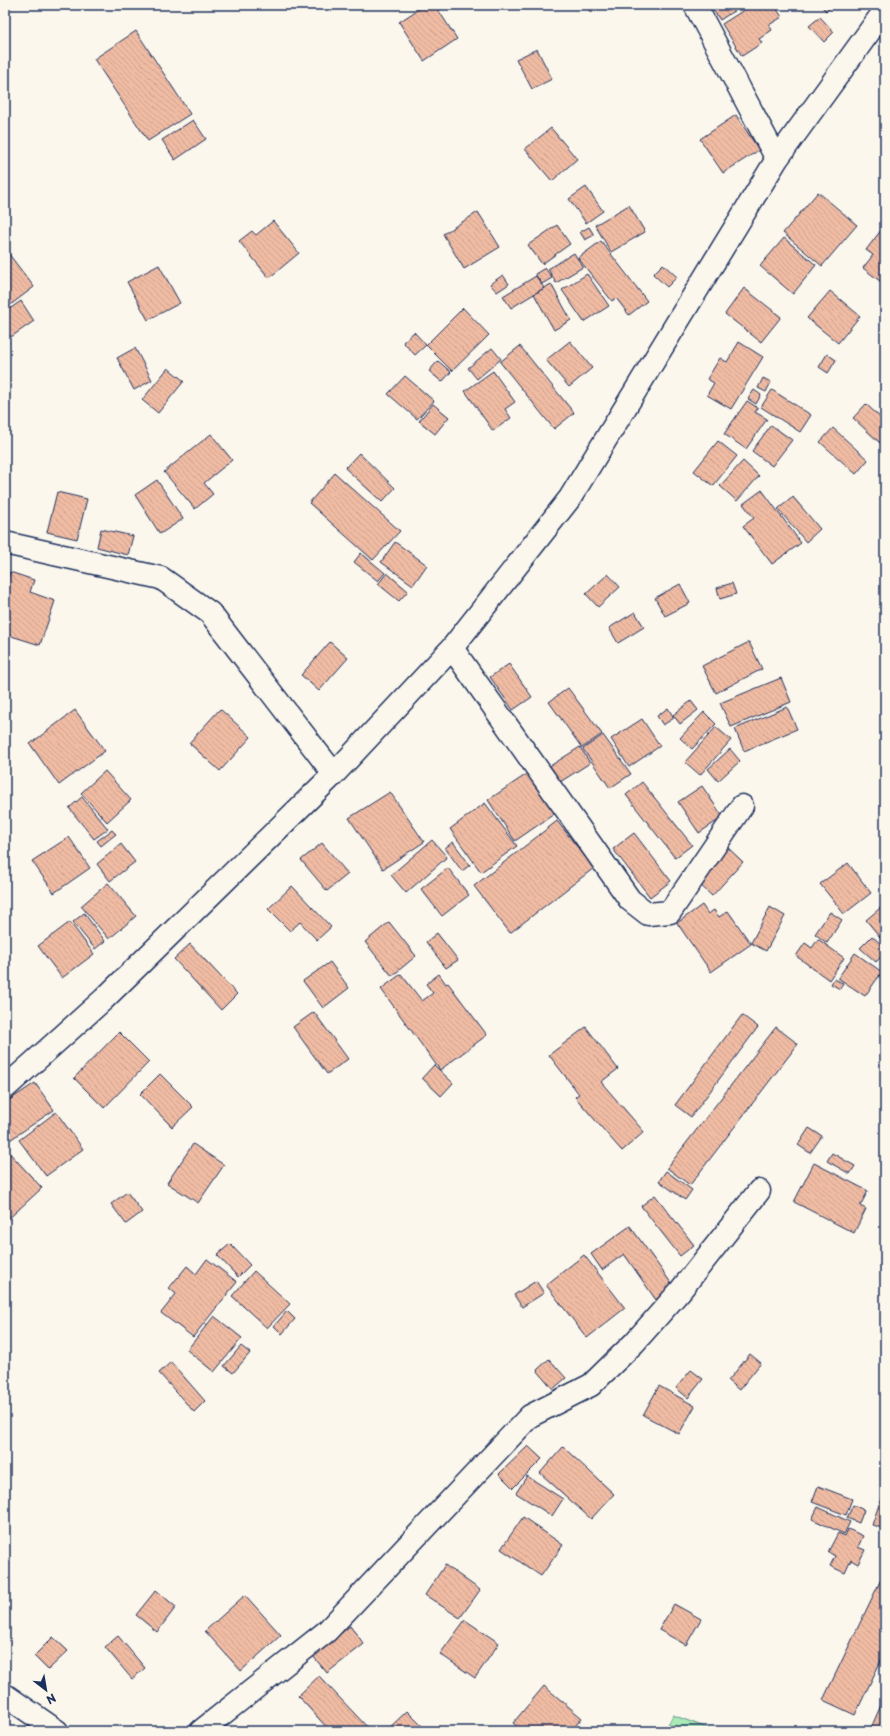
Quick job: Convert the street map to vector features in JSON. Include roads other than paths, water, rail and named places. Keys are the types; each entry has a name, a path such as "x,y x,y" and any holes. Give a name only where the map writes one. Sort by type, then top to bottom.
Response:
{"street":[{"path":"695,5 777,159"},
{"path":"5,1088 104,999 334,774 452,648 570,498 777,159 885,10"},
{"path":"5,542 161,578 210,613 334,774"},
{"path":"452,648 630,900 648,914 670,912 742,806"},
{"path":"201,1731 327,1631 530,1416 591,1385 634,1343 680,1291 759,1191"},
{"path":"5,1694 57,1731"}]}
